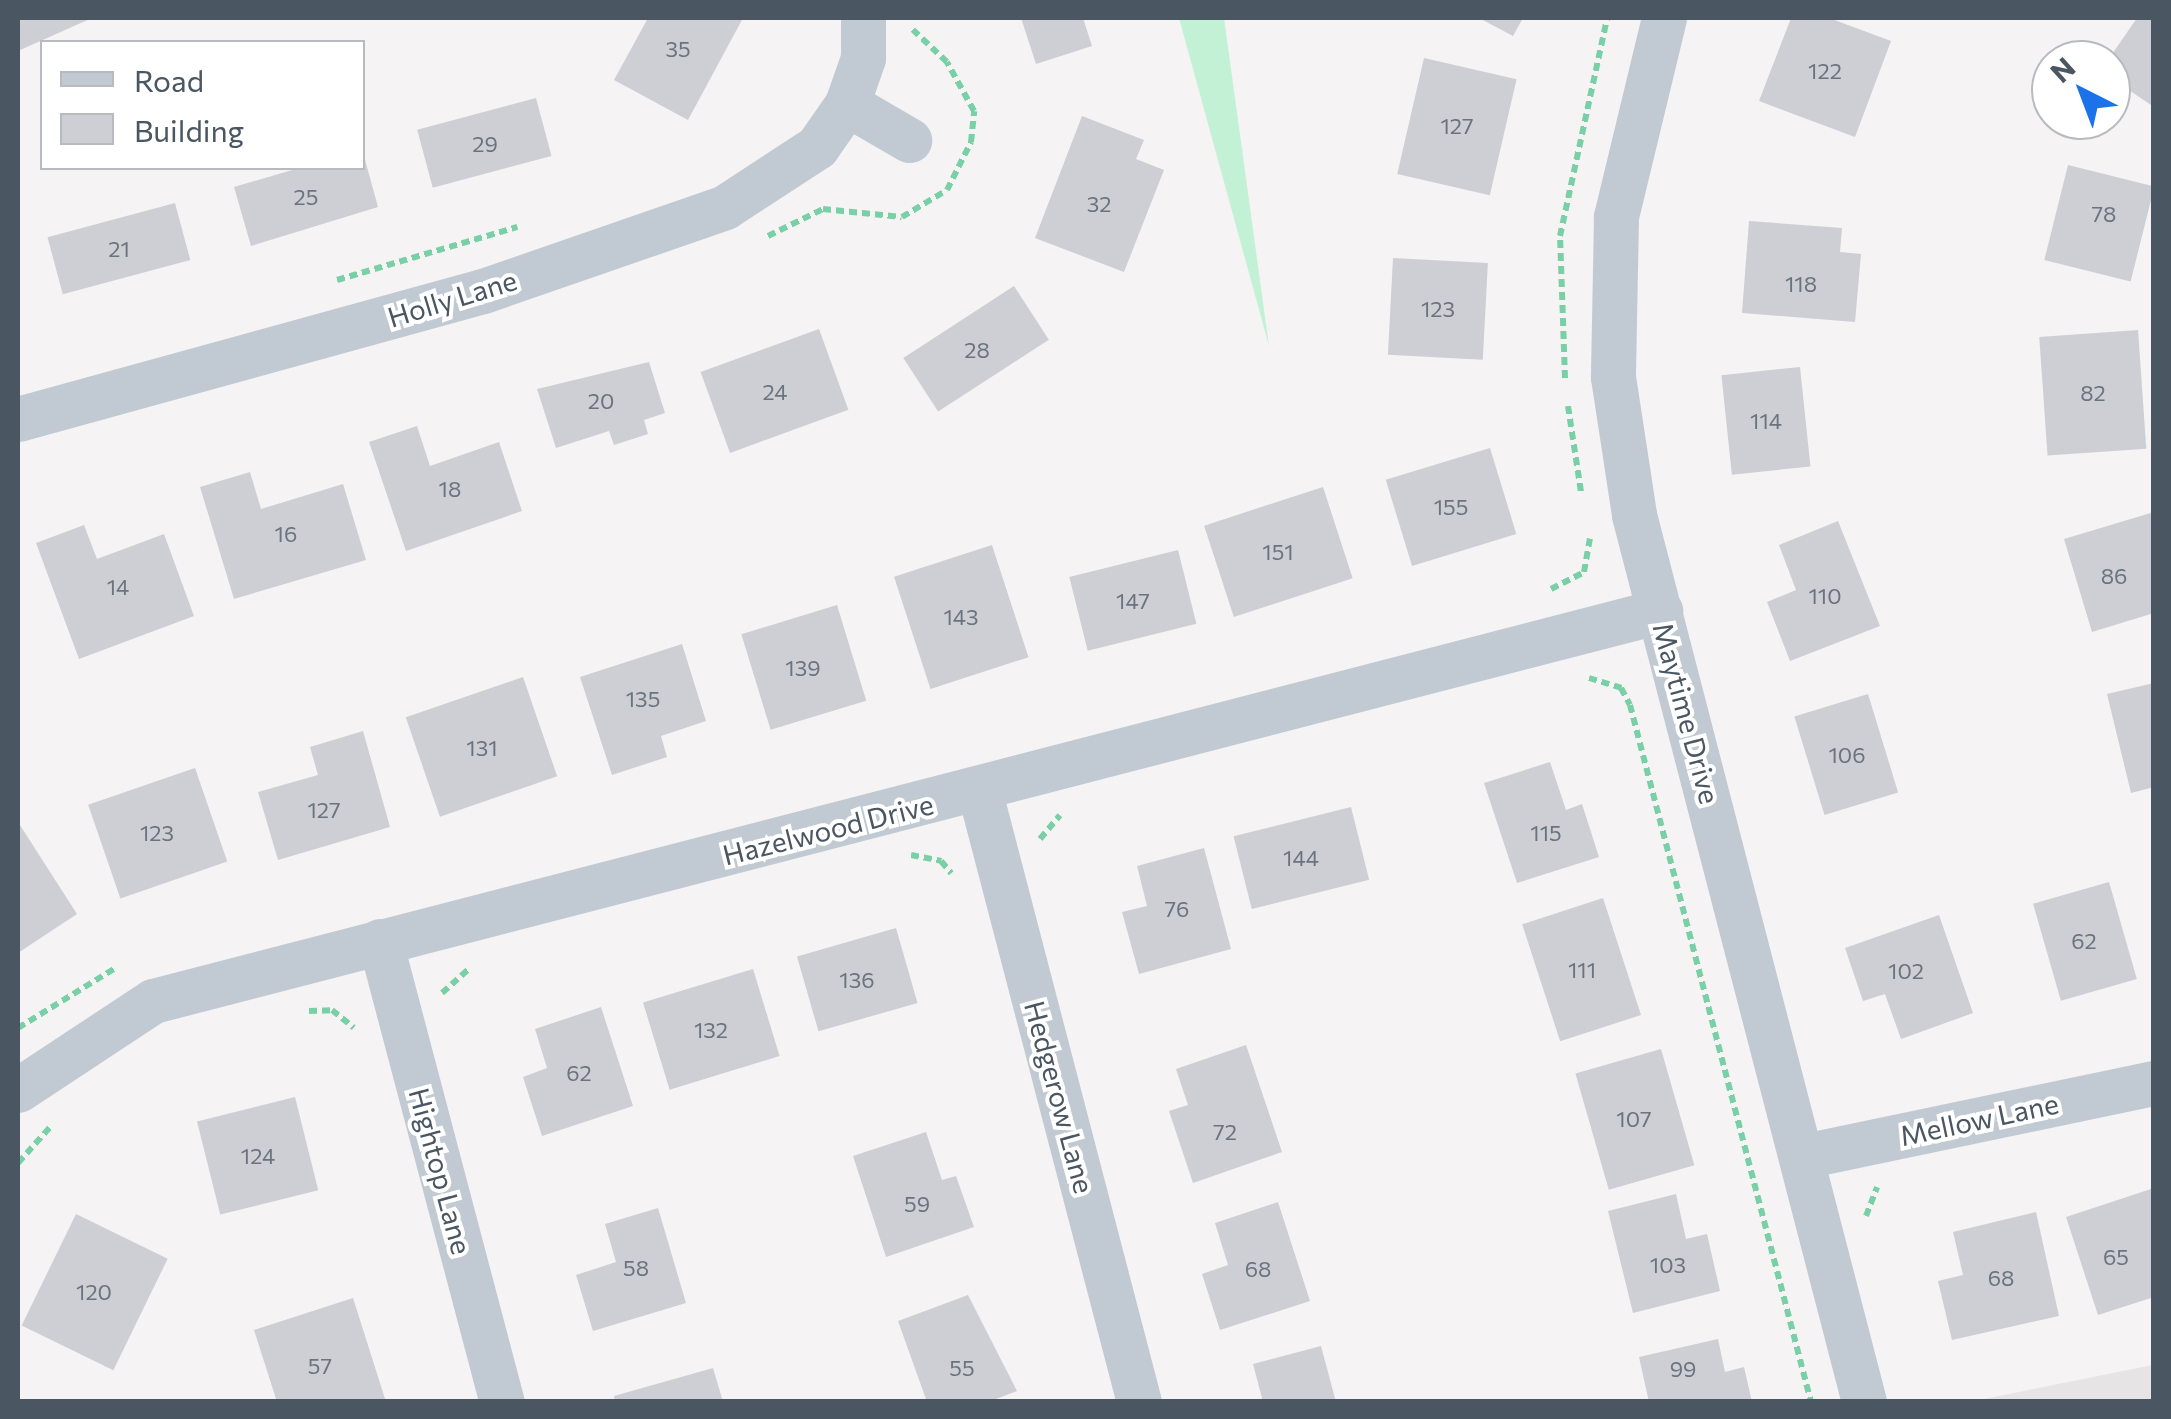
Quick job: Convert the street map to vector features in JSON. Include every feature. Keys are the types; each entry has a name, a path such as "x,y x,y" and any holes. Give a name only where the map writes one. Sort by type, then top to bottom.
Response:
{"street":[{"name":"Holly Lane","path":"18,419 483,291 725,207 817,147 847,104 863,58 864,18"},
{"name":"Maytime Drive","path":"1664,18 1632,124 1610,297 1634,515 1804,1156 1864,1402"},
{"path":"847,104 909,140"},
{"name":"Hazelwood Drive","path":"18,1090 152,1001 980,793 1660,611"},
{"name":"Hedgerow Lane","path":"980,793 1139,1402"},
{"name":"Hightop Lane","path":"380,941 502,1402"},
{"name":"Mellow Lane","path":"1804,1156 2154,1082"}],"path":[{"path":"1584,506 1562,354 1560,236 1608,18"},
{"path":"324,284 536,222"},
{"path":"1533,594 1584,572 1588,524"},
{"path":"1582,678 1621,688 1630,705 1811,1402"},
{"path":"901,854 941,861 955,882"},
{"path":"18,1028 132,962"},
{"path":"441,1011 454,976 488,964"},
{"path":"294,1014 344,1016 359,1043"},
{"path":"18,1163 62,1115"},
{"path":"1870,1239 1866,1205 1884,1180"}],"shaded area":[{"path":"2153,1365 2153,1401 1974,1401"}],"green space":[{"path":"1179,18 1224,18 1269,346"}],"building":[{"path":"18,18 92,18 40,40 18,51"},
{"path":"648,18 743,18 688,120 614,80"},
{"path":"1021,18 1083,18 1092,46 1036,64"},
{"path":"1479,18 1523,18 1513,36"},
{"path":"1791,18 1829,18 1891,41 1855,137 1759,101"},
{"path":"2137,18 2154,18 2154,107 2131,91 2131,40 2122,40"},
{"path":"1424,58 1517,79 1490,195 1397,174"},
{"path":"536,98 552,156 433,188 417,130"},
{"path":"1082,116 1144,140 1136,159 1164,170 1124,272 1035,238"},
{"path":"365,160 378,207 251,246 234,187 292,170 365,170"},
{"path":"2068,165 2154,186 2131,282 2044,260"},
{"path":"175,203 190,260 63,294 47,237"},
{"path":"1749,221 1842,228 1840,252 1861,254 1855,322 1742,313"},
{"path":"1393,258 1488,263 1483,360 1388,355"},
{"path":"1014,286 1049,340 938,412 903,358"},
{"path":"819,329 848,410 730,453 701,372"},
{"path":"2138,330 2146,449 2048,456 2039,337"},
{"path":"649,362 665,413 644,420 648,434 614,445 609,431 556,448 537,389"},
{"path":"1800,367 1810,466 1732,475 1721,375"},
{"path":"417,426 430,466 499,442 522,511 406,551 369,442"},
{"path":"1490,448 1516,534 1412,566 1386,480"},
{"path":"250,472 261,509 343,484 366,560 234,599 200,487"},
{"path":"1323,487 1353,578 1234,617 1204,526"},
{"path":"2154,512 2154,613 2092,632 2064,539"},
{"path":"1838,521 1880,626 1790,661 1767,602 1796,590 1779,545"},
{"path":"84,525 97,559 164,534 194,616 79,659 36,543"},
{"path":"992,545 1028,657 931,689 894,577"},
{"path":"1178,550 1196,624 1088,651 1069,577"},
{"path":"837,605 866,701 771,730 741,634"},
{"path":"682,644 706,721 661,736 667,757 612,775 580,677"},
{"path":"523,677 557,776 440,817 406,717"},
{"path":"2154,683 2154,787 2131,793 2107,694"},
{"path":"1868,694 1898,792 1824,815 1794,717"},
{"path":"363,731 390,827 278,860 258,792 318,775 310,747"},
{"path":"1550,762 1566,810 1582,804 1599,857 1517,883 1484,783"},
{"path":"195,768 227,862 120,898 88,805"},
{"path":"1351,807 1369,880 1252,909 1234,836"},
{"path":"18,822 77,914 18,953"},
{"path":"1204,848 1231,949 1139,974 1122,912 1147,906 1137,866"},
{"path":"2109,882 2137,979 2061,1001 2033,904"},
{"path":"1603,898 1641,1015 1560,1041 1522,924"},
{"path":"1939,915 1973,1013 1901,1039 1885,994 1863,1001 1845,948"},
{"path":"896,928 917,1003 818,1031 797,956"},
{"path":"753,969 780,1056 670,1090 643,1003"},
{"path":"601,1007 633,1106 542,1136 523,1077 547,1068 535,1029"},
{"path":"1246,1045 1282,1152 1193,1183 1169,1111 1188,1105 1176,1069"},
{"path":"1661,1049 1694,1165 1609,1190 1575,1074"},
{"path":"295,1097 318,1190 220,1215 197,1121"},
{"path":"926,1132 942,1180 956,1176 974,1227 886,1257 853,1156"},
{"path":"2154,1188 2154,1297 2098,1315 2066,1217"},
{"path":"1676,1194 1686,1239 1707,1234 1720,1291 1633,1313 1608,1211"},
{"path":"1278,1202 1310,1301 1220,1330 1202,1274 1228,1265 1215,1223"},
{"path":"658,1208 686,1303 593,1331 576,1275 616,1262 605,1224"},
{"path":"2036,1212 2059,1316 1952,1340 1938,1281 1963,1275 1953,1232"},
{"path":"76,1214 168,1259 113,1370 22,1325"},
{"path":"968,1295 1017,1391 988,1402 927,1402 898,1321"},
{"path":"353,1298 386,1402 277,1402 254,1330"},
{"path":"1718,1339 1725,1372 1744,1367 1752,1402 1649,1402 1639,1357"},
{"path":"1321,1346 1336,1402 1263,1402 1253,1364"},
{"path":"713,1368 723,1402 615,1402 614,1396"}]}
